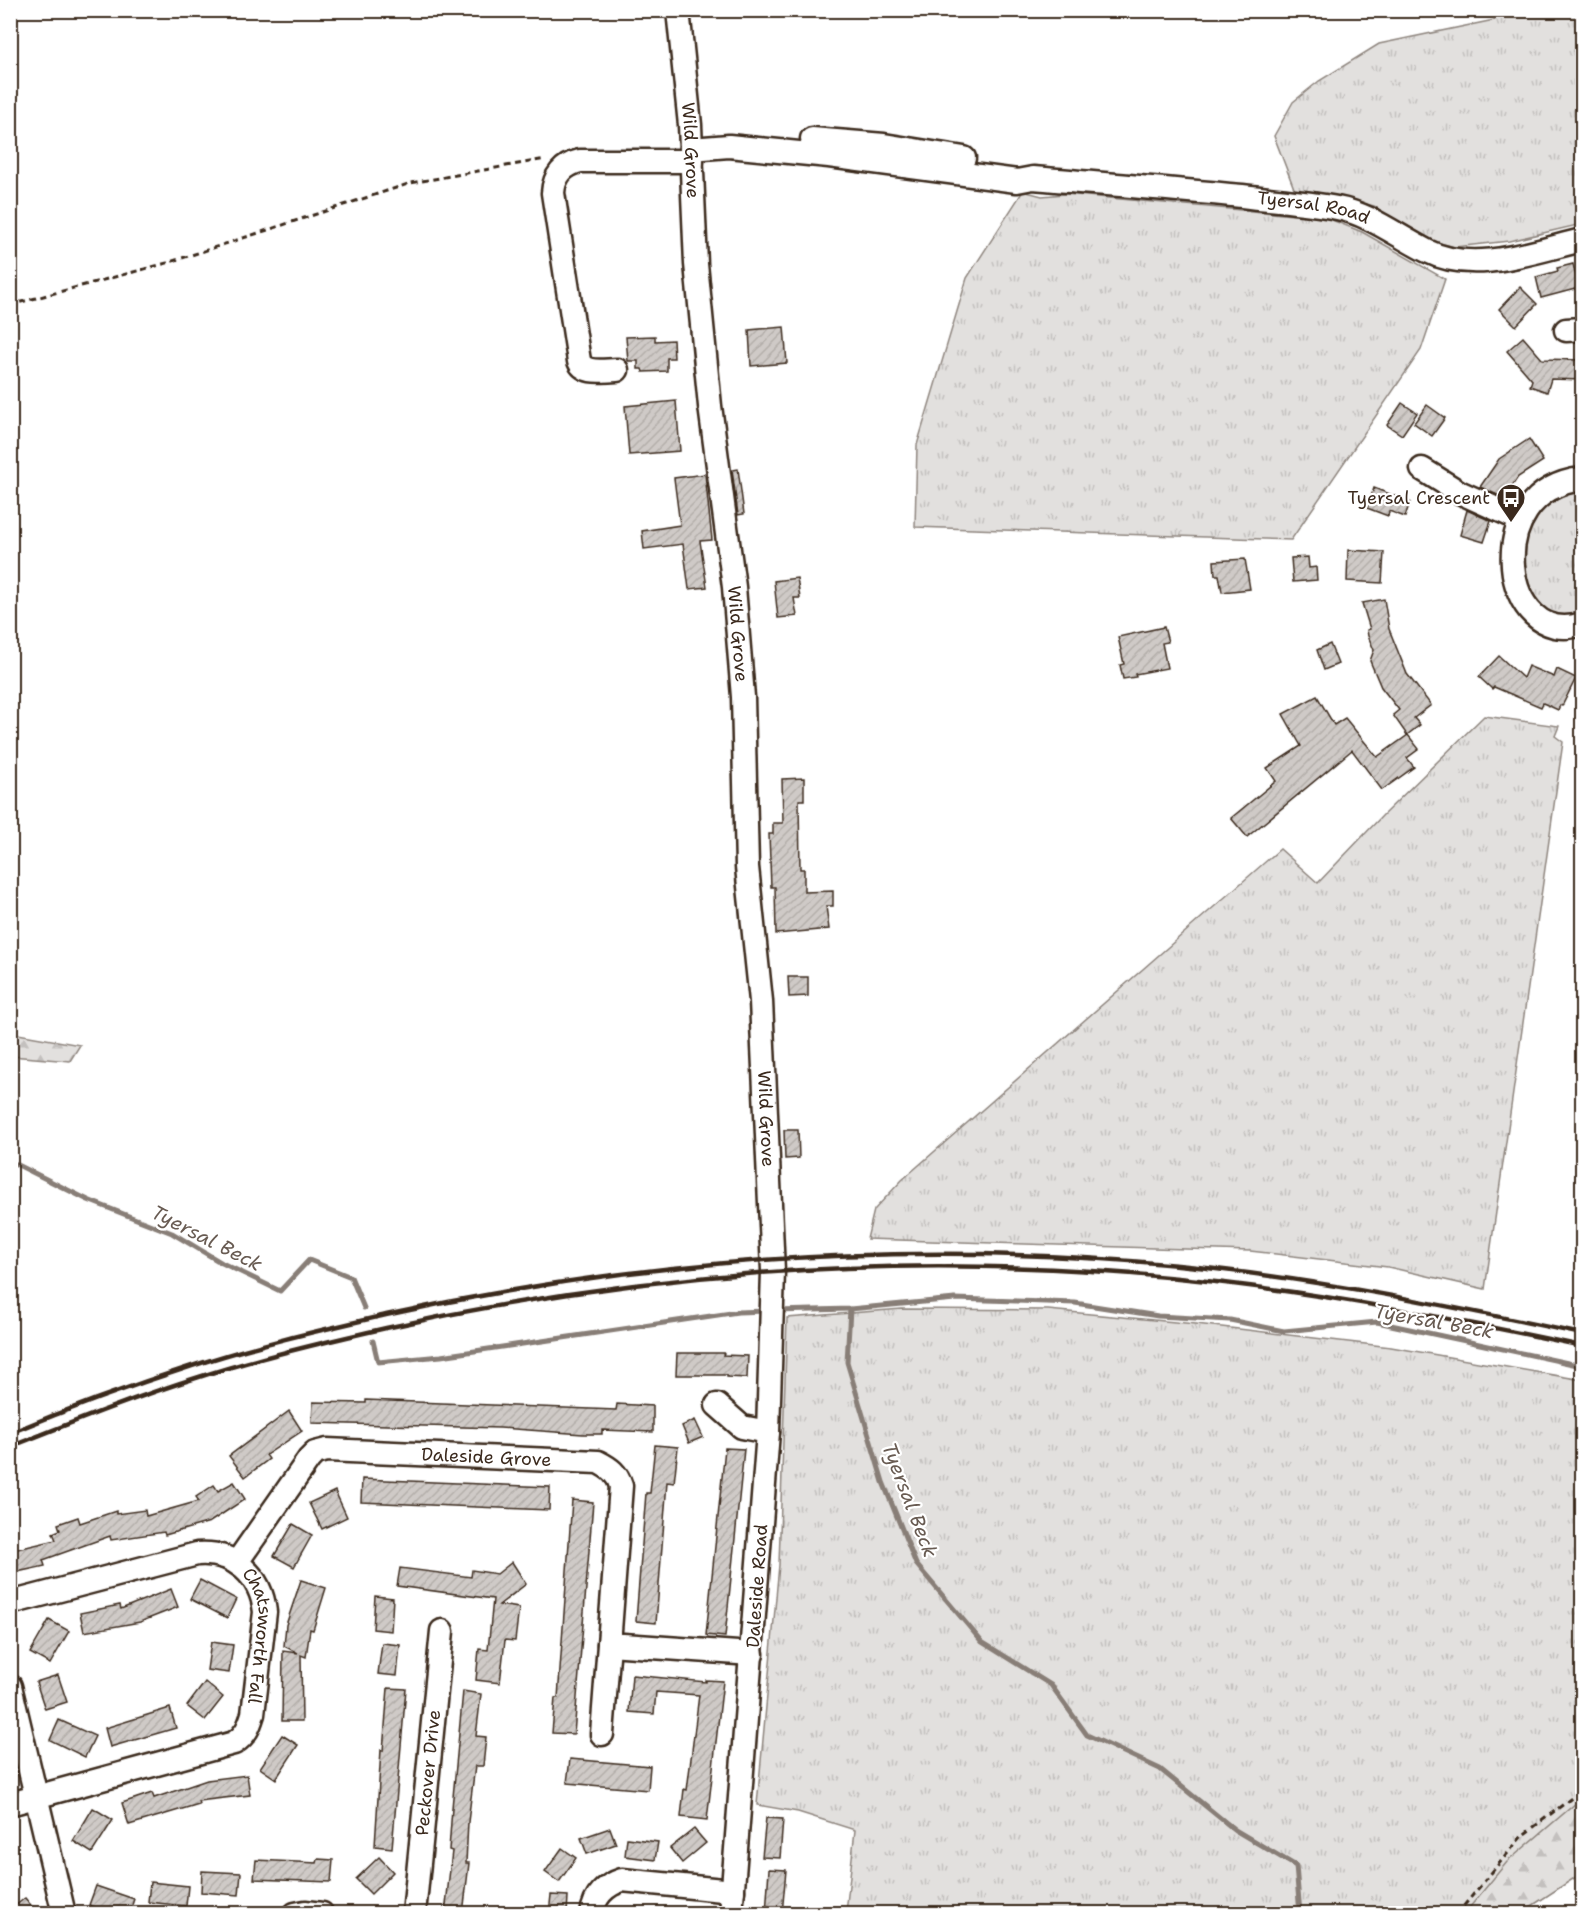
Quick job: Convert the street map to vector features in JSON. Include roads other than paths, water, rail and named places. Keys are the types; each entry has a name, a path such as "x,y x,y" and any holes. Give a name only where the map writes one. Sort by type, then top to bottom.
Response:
{"street":[{"name":"Wild Grove","path":"678,10 690,125 696,264 709,396 734,587 743,698 747,867 761,1001 773,1258"},
{"path":"690,125 712,134 884,145 1012,166 1033,178"},
{"path":"617,370 586,370 579,361 553,193 555,180 564,169 580,161 691,155 729,146 829,156 1017,181 1033,178"},
{"name":"Tyersal Road","path":"1033,178 1195,191 1340,208 1377,223 1429,252 1461,260 1494,259 1582,240"},
{"path":"1422,469 1459,492 1521,520"},
{"path":"1582,479 1561,484 1549,490 1528,509 1521,520 1514,543 1512,567 1514,579 1525,602 1538,618 1564,627 1582,624"},
{"name":"Daleside Road","path":"731,1914 768,1432 773,1258"},
{"path":"717,1405 741,1427 768,1432"},
{"name":"Daleside Grove","path":"237,1563 297,1475 315,1453 327,1450 598,1462 609,1467 618,1476 621,1486 602,1734"},
{"name":"Chatsworth Fall","path":"10,1603 208,1553 224,1556 237,1563 250,1574 264,1599 265,1612 253,1713 243,1737 234,1743 38,1796"},
{"name":"Peckover Drive","path":"414,1914 442,1631"},
{"path":"609,1644 752,1654"},
{"path":"10,1686 38,1796 64,1914"},
{"path":"10,1804 38,1796"},
{"path":"591,1914 601,1892 610,1884 622,1880 733,1891"},
{"path":"295,1914 305,1912 322,1914"}],"waterway":[{"name":"Tyersal Beck","path":"10,1161 88,1200 172,1233 222,1263 280,1291 309,1260 351,1277 364,1308"},
{"name":"Tyersal Beck","path":"776,1311 850,1309 955,1299 1075,1303 1158,1316 1230,1320 1284,1331 1377,1322 1582,1366"},
{"name":"Tyersal Beck","path":"850,1309 847,1362 883,1482 916,1564 982,1642 1051,1685 1087,1735 1160,1769 1235,1830 1296,1866 1300,1914"},
{"name":"Tyersal Beck","path":"373,1341 378,1362 441,1356 738,1312 767,1311"}],"railway":[{"path":"10,1433 146,1381 216,1358 386,1315 484,1295 582,1279 681,1267 780,1259 979,1254 1178,1265 1331,1285 1582,1334"},
{"path":"10,1447 128,1401 199,1377 269,1356 363,1333 484,1308 582,1292 681,1280 780,1272 879,1267 979,1267 1078,1270 1178,1278 1331,1298 1582,1346"}],"place":[{"name":"Tyersal Crescent","path":"1511,524"}]}
